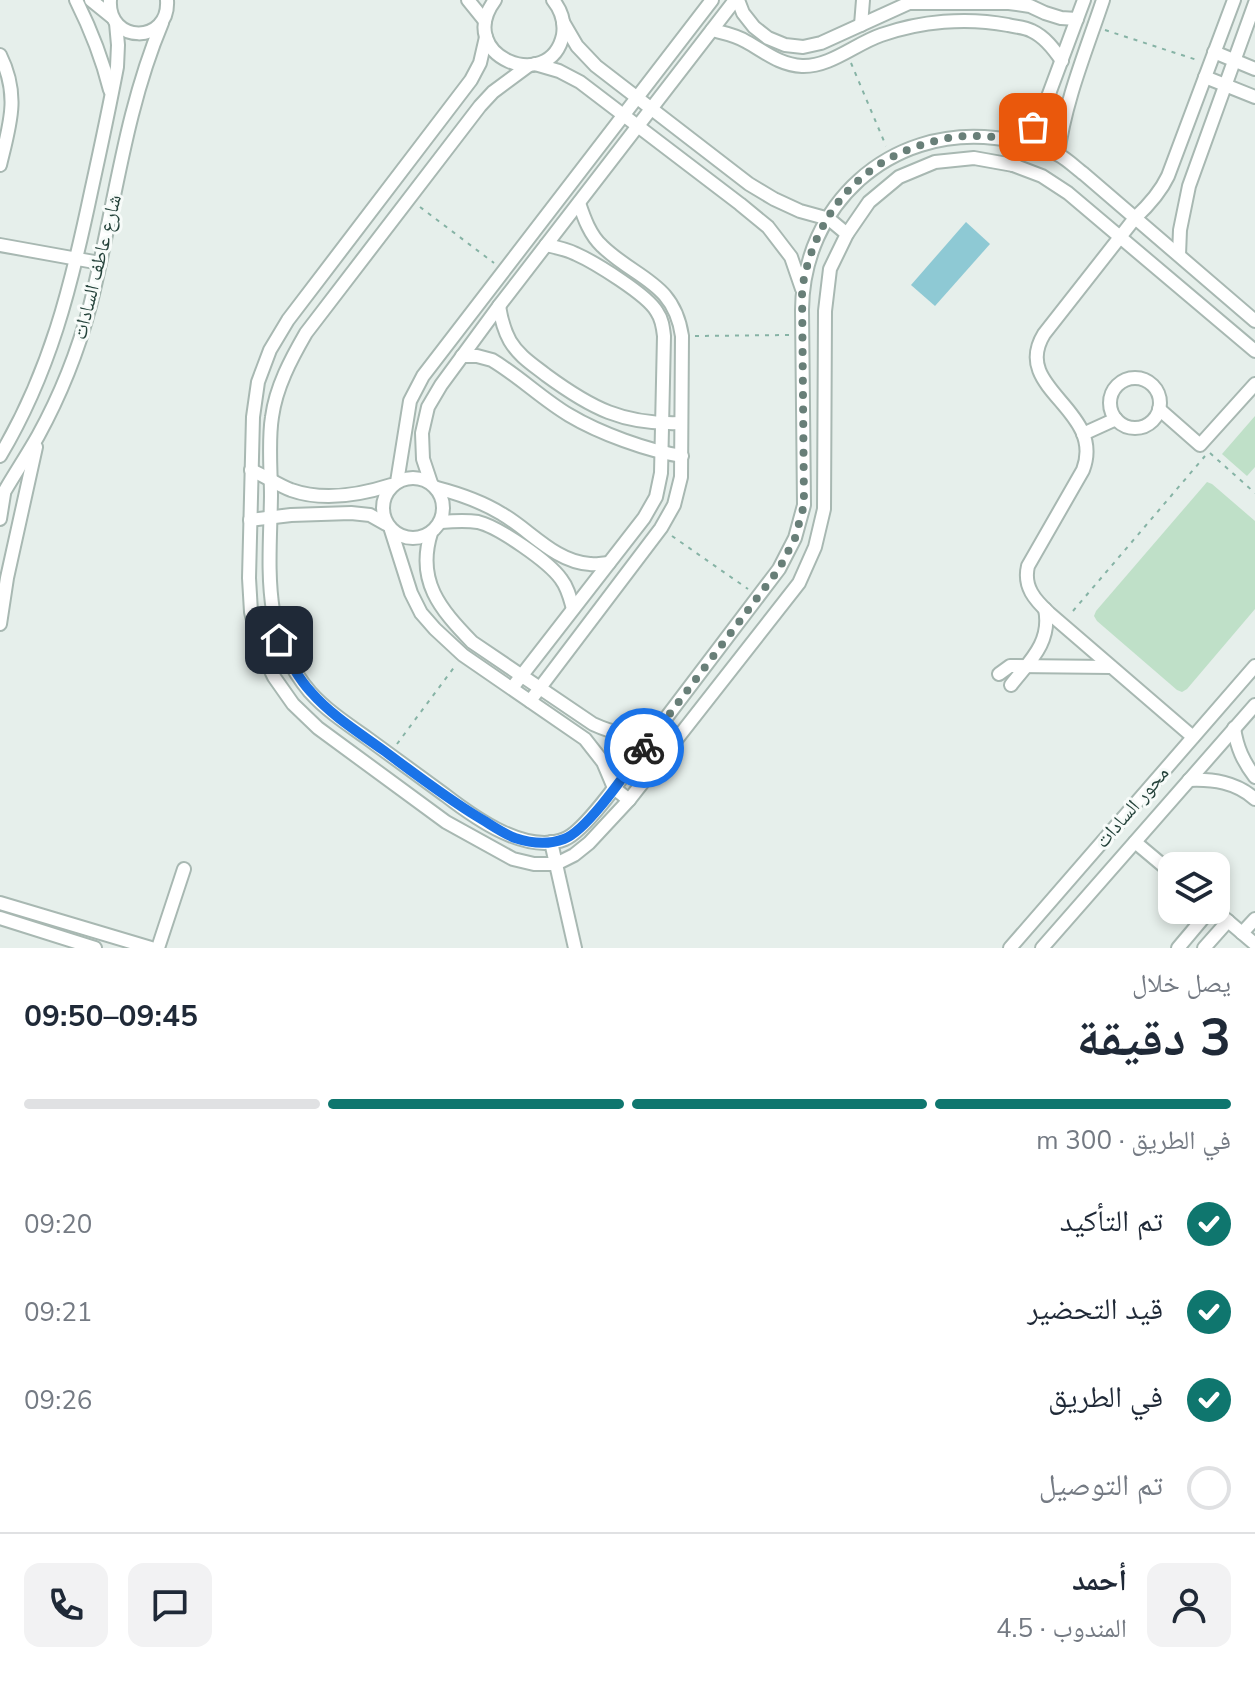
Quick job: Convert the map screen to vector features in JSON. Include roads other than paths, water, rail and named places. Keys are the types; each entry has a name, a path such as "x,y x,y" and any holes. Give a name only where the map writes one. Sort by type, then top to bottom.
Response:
{"street":[{"path":"76,0 96,44 111,96"},
{"path":"91,0 128,32 135,34 150,32 166,12"},
{"name":"شارع عاطف السادات","path":"0,456 32,395 50,351 77,259 117,67 118,45 110,0"},
{"name":"شارع عاطف السادات","path":"2,495 39,434 75,352 100,263 142,76 166,12 176,0"},
{"path":"468,0 485,21"},
{"path":"495,0 485,21 486,37 480,63 471,80 288,320 270,350 258,382 253,417 249,578 251,612 259,646 274,677 293,704 318,728 446,822 513,859 534,864 556,864 589,843 629,800 799,583 815,547 824,509 825,311 830,269 847,234 869,202 899,177 935,162 974,158 1013,165 1042,176 1068,193 1255,351"},
{"path":"553,0 577,46 596,66 749,184 787,205 829,219 847,234"},
{"path":"486,37 493,50 505,61 520,66 543,61 555,51 562,38 562,18 567,0"},
{"path":"629,800 614,788 603,762 585,739 463,655 421,613 382,514 382,502 395,483 410,401 423,376 712,0"},
{"path":"653,736 612,733 593,724 472,642 441,606 425,568 425,550 431,533 440,522 442,499 423,459 422,433 428,407 441,385 736,0 754,27 768,38 785,45 803,47 821,43 906,2 1029,3 1045,13 1077,19"},
{"path":"861,25 863,0"},
{"path":"1013,165 1020,141 1043,110 1084,0"},
{"path":"1058,154 1069,98 1103,0"},
{"path":"1193,737 1045,609 1028,588 1028,566 1083,470 1086,453 1083,434 1074,416 1042,378 1036,353 1044,334 1135,218 1160,192 1234,0"},
{"path":"1179,255 1180,230 1189,186 1255,3"},
{"path":"712,30 746,41 781,62 804,66 826,62 881,35 917,25 980,22 1030,29 1043,38 1062,61"},
{"path":"0,55 13,96 12,117 0,165"},
{"path":"1212,58 1235,61 1255,69"},
{"path":"802,289 791,257 768,227 580,82 559,71 531,65 493,92 306,333 279,388 272,418 272,610 279,640 311,692 333,713 456,804 501,831 526,840 551,842 579,830 779,569 795,538 804,505 802,289 806,264 815,241 844,194 865,173 890,157 932,141 976,136 1020,141 1058,154 1255,321"},
{"path":"1205,77 1255,97"},
{"path":"530,701 661,528 674,505 681,477 682,336 679,318 670,300 655,286 601,246 588,226 579,203"},
{"path":"0,245 100,263"},
{"path":"512,688 644,518 656,497 661,473 664,336 657,310 647,299 592,262 570,251 546,245"},
{"path":"499,306 509,340 520,355 574,395 601,410 646,423 681,423"},
{"path":"462,356 492,360 569,415 662,453 682,456"},
{"path":"1135,378 1151,383 1159,397 1159,409 1152,420 1137,428 1116,419 1112,412 1111,396 1119,383 1135,378"},
{"path":"1159,409 1200,445 1255,384"},
{"path":"1083,434 1116,419"},
{"path":"0,624 39,434"},
{"path":"251,470 290,489 312,495 373,491 414,477 483,503 572,560 590,564 609,563"},
{"path":"0,519 2,495"},
{"path":"250,520 351,513 370,515 400,536 421,537 431,533"},
{"path":"440,522 460,520 499,530 560,577 569,592 573,609"},
{"path":"1011,685 1045,639 1045,609"},
{"path":"999,674 1010,666 1111,667"},
{"name":"محور السادات","path":"1010,948 1255,666"},
{"name":"محور السادات","path":"1042,948 1255,705"},
{"path":"1234,728 1237,747 1255,777"},
{"path":"1189,780 1208,779 1229,784 1255,799"},
{"path":"551,842 575,948"},
{"path":"1135,842 1158,861"},
{"path":"158,948 184,869"},
{"path":"0,903 151,948"},
{"path":"0,918 77,945 95,948"},
{"path":"1242,933 1255,919"},
{"path":"1230,923 1255,944"},
{"path":"1178,948 1200,924"},
{"path":"1204,948 1225,924"},
{"path":"74,925 77,945"}],"water":[{"path":"966,222 990,244 935,306 911,285"}]}
